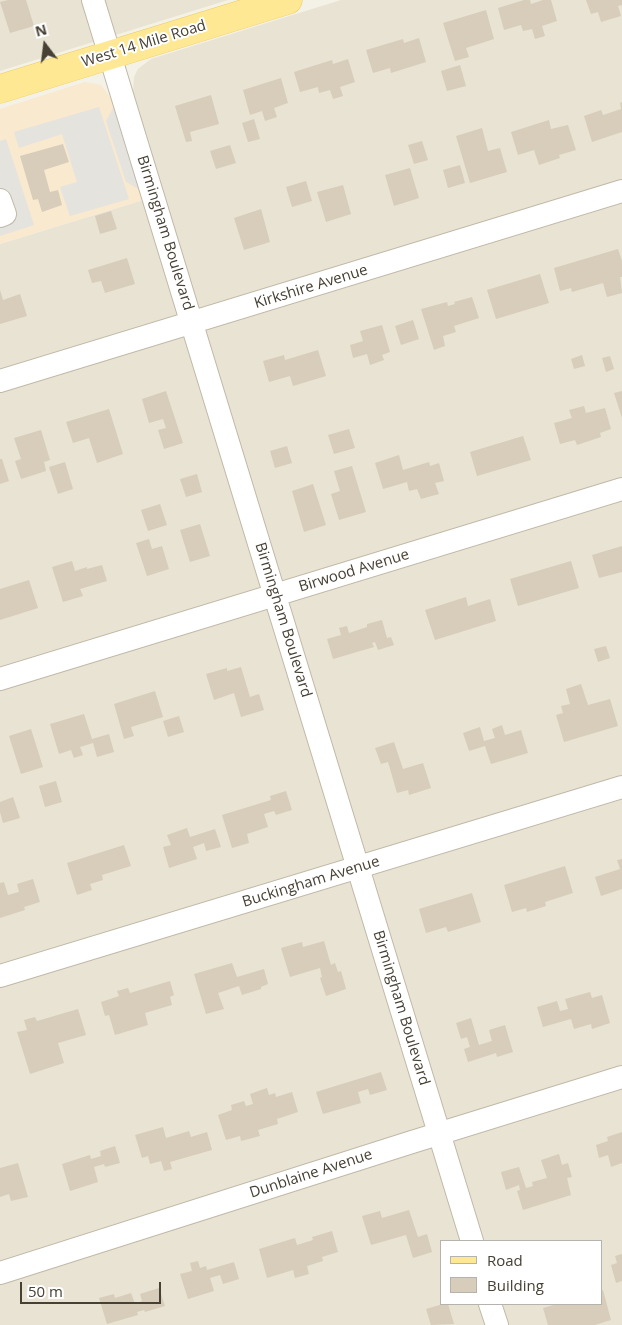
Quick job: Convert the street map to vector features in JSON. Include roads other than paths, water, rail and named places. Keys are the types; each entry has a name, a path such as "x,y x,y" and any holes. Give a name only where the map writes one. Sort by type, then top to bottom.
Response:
{"main road":[{"name":"West 14 Mile Road","path":"0,89 288,0"}],"street":[{"name":"Birmingham Boulevard","path":"94,0 472,1240"},
{"name":"Kirkshire Avenue","path":"0,381 622,191"},
{"path":"0,200 5,214 0,216"},
{"name":"Birwood Avenue","path":"0,679 622,489"},
{"name":"Buckingham Avenue","path":"0,976 622,787"},
{"name":"Dunblaine Avenue","path":"0,1273 622,1077"},
{"path":"490,1305 497,1325"}]}
